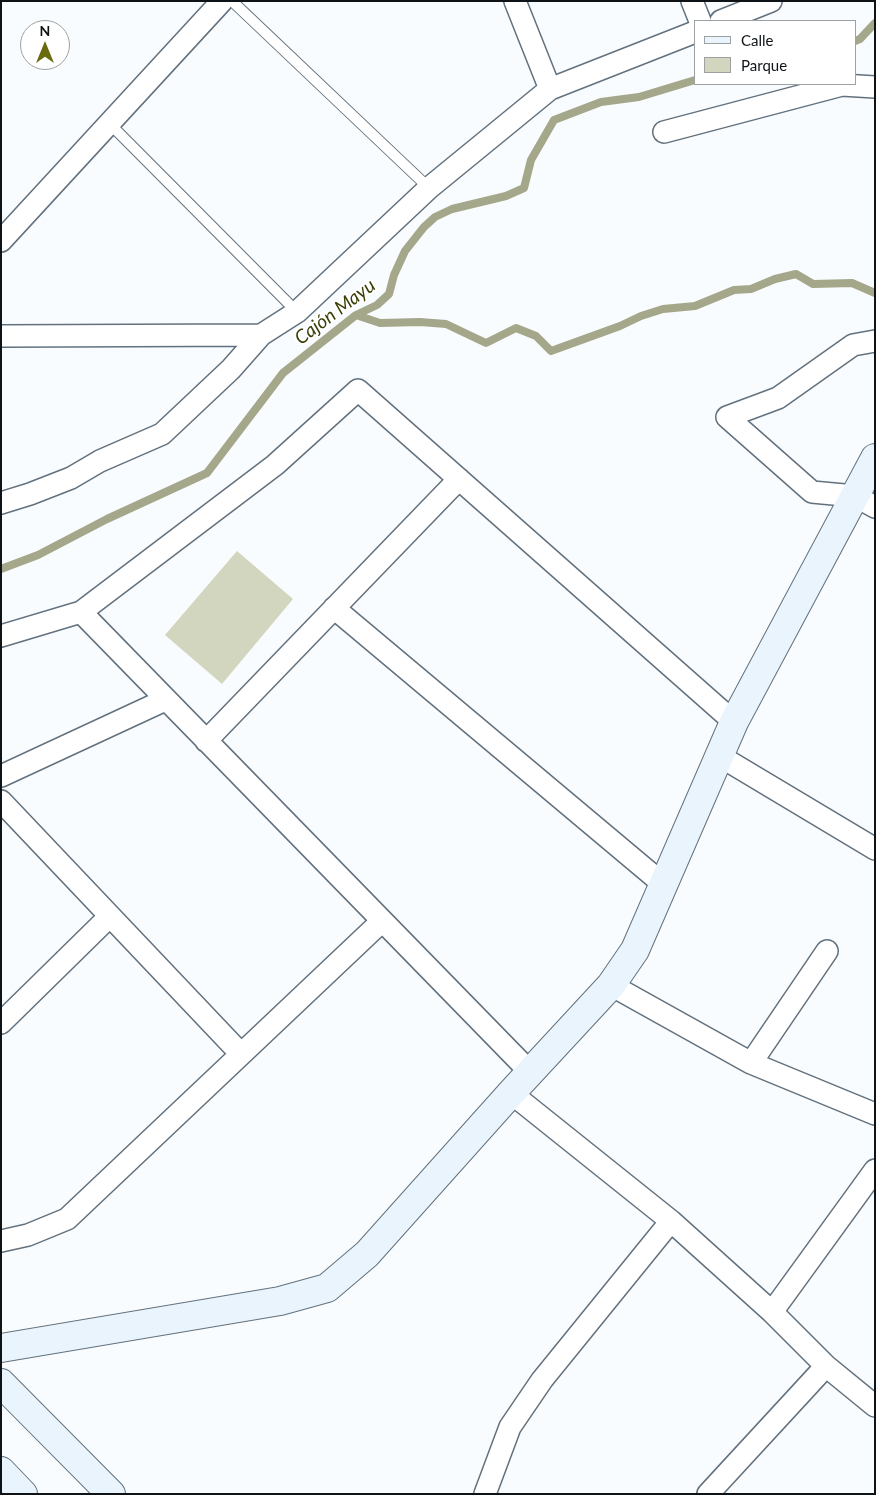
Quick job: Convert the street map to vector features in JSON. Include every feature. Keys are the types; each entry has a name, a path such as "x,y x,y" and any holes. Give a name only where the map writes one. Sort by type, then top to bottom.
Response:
{"street":[{"path":"1,241 222,1"},
{"path":"515,1 550,89"},
{"path":"692,1 700,20"},
{"path":"724,20 771,1"},
{"path":"1,503 71,478 100,461 162,434 231,369 261,335 297,312 430,188 550,89 694,32"},
{"path":"664,132 842,85 875,87"},
{"path":"1,336 261,335"},
{"path":"865,501 812,492 727,417 778,398 853,345 875,341"},
{"path":"1,636 81,612 275,465 358,390 734,722"},
{"path":"1,1348 280,1301 327,1288 367,1254 510,1093 611,985 635,950 718,755 734,722 865,501 875,458"},
{"path":"206,741 459,479"},
{"path":"334,608 663,884"},
{"path":"81,612 530,1072"},
{"path":"1,776 165,700"},
{"path":"718,755 875,849"},
{"path":"1,801 241,1054"},
{"path":"1,1023 110,916"},
{"path":"1,1241 28,1235 67,1219 382,921"},
{"path":"751,1062 828,951"},
{"path":"611,985 751,1062 875,1114"},
{"path":"510,1093 671,1222 772,1312 826,1366 875,1406"},
{"path":"772,1312 875,1170"},
{"path":"485,1494 510,1427 542,1380 671,1222"},
{"path":"708,1494 826,1366"},
{"path":"4,1391 111,1494"},
{"path":"1,1471 23,1494"}],"lane":[{"path":"232,1 430,188"},
{"path":"110,123 297,312"}],"green space":[{"path":"237,551 293,599 222,684 165,635"}],"waterway":[{"name":"Cajón Mayu","path":"856,41 860,39 875,23"},
{"name":"Cajón Mayu","path":"1,569 38,555 107,519 207,473 283,373 356,315 377,305 389,294 394,275 405,251 424,227 435,217 452,209 506,196 524,188 531,160 554,120 601,102 639,97 694,80"},
{"path":"356,315 380,323 420,322 446,324 486,343 516,328 536,336 551,351 663,309 695,306 734,290 751,289 775,279 796,274 813,284 852,283 875,293"}]}
